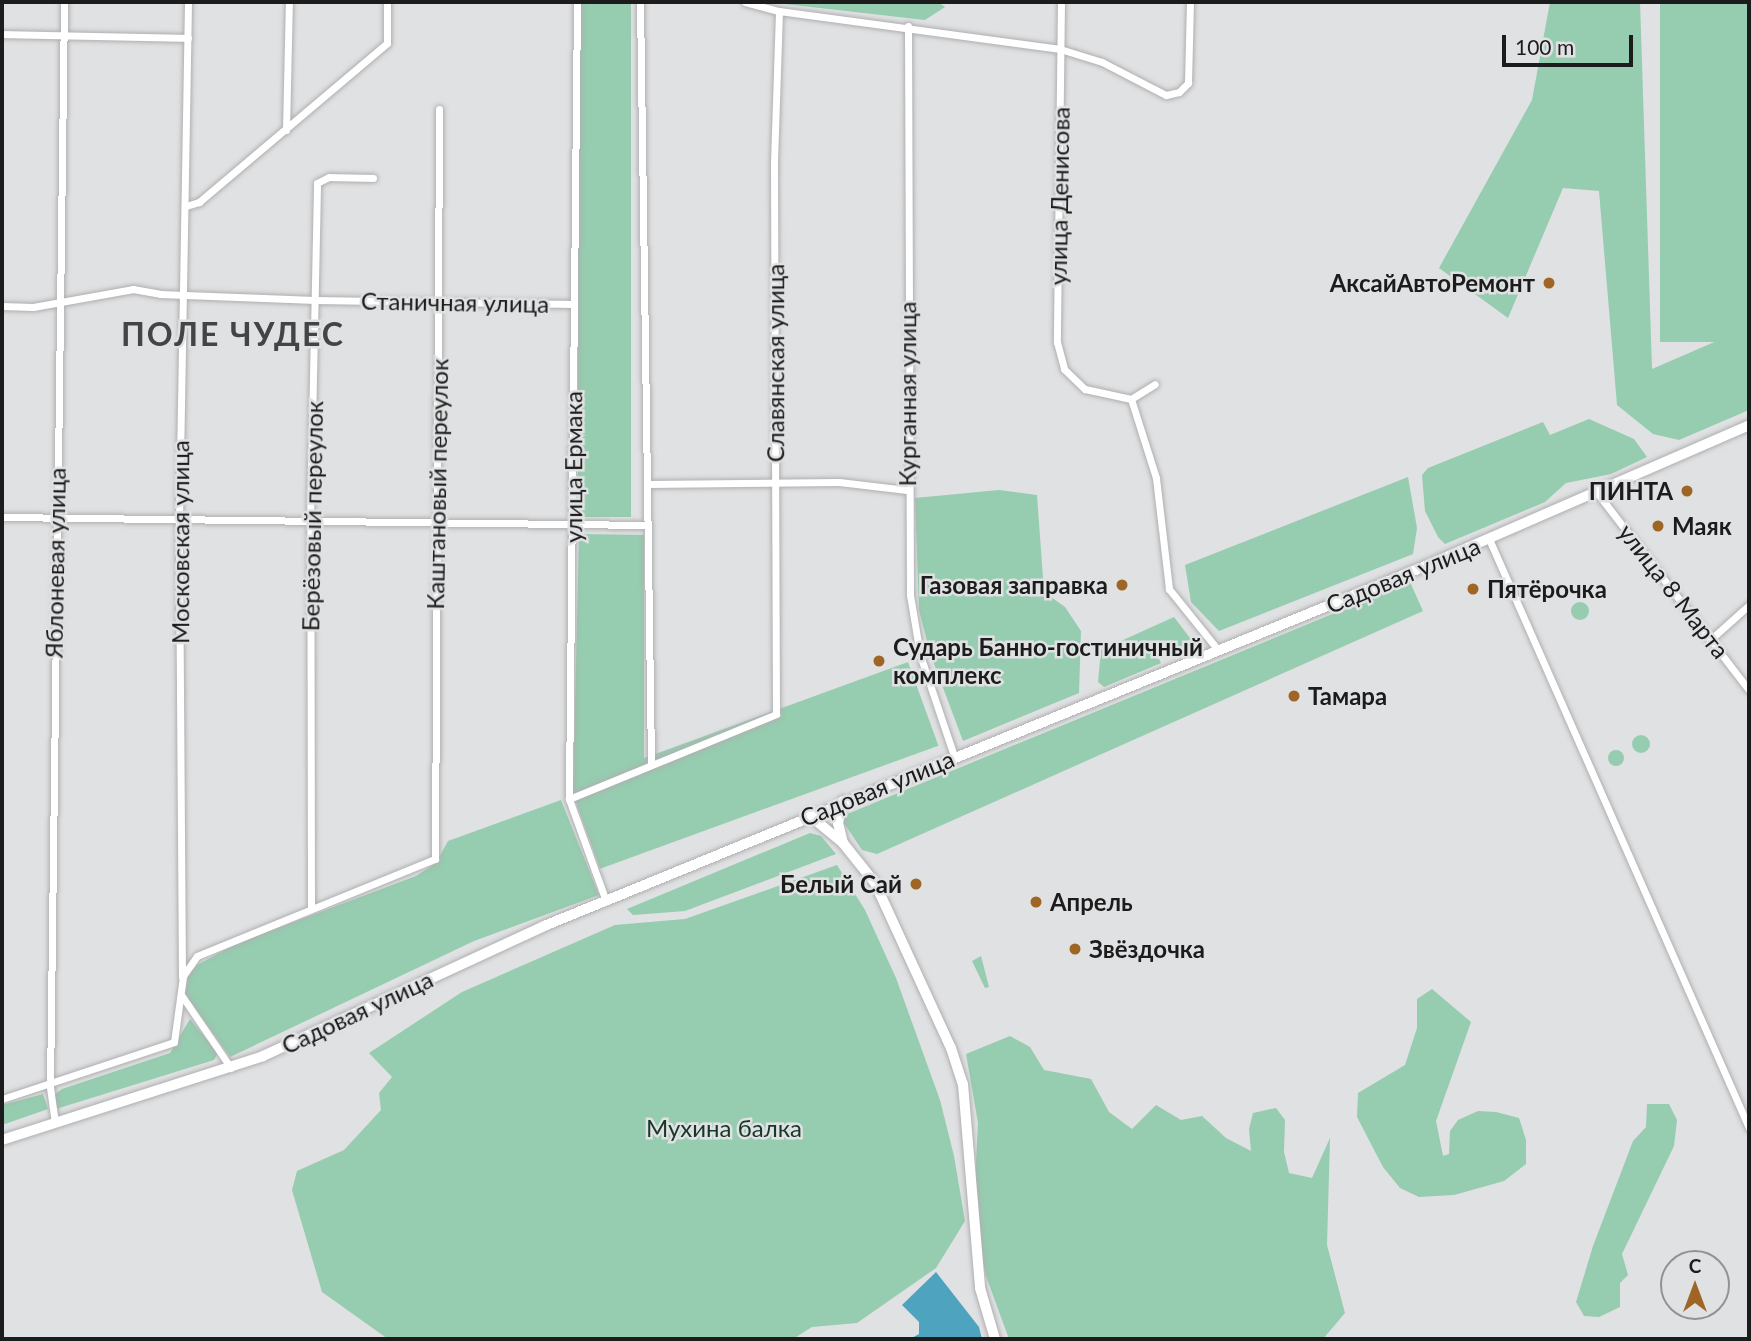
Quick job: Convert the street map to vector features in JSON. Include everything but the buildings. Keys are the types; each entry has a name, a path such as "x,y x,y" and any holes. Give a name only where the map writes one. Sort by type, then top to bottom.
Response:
{"main road":[{"name":"Садовая улица","path":"2,1140 230,1068 606,901 809,815 1598,494 1749,425"},
{"path":"843,801 838,823 844,843"},
{"path":"809,815 844,843 875,883 897,923 963,1084 974,1247 995,1339"}],"street":[{"name":"Яблоневая улица","path":"55,1123 50,1087 55,517 64,2"},
{"name":"Московская улица","path":"182,998 179,519 188,2"},
{"path":"286,130 289,2"},
{"path":"186,206 199,202 387,43 387,2"},
{"name":"улица Ермака","path":"577,2 569,799 606,901"},
{"path":"569,799 651,763 645,525 647,484 639,2"},
{"path":"745,2 779,11 908,26 1060,49 1102,62 1166,95 1179,92 1188,83 1190,2"},
{"name":"улица Денисова","path":"1060,2 1057,342 1064,369 1085,389 1131,398"},
{"name":"Славянская улица","path":"651,763 776,714 779,11"},
{"name":"Курганная улица","path":"908,26 907,490 910,595 920,655 954,756"},
{"path":"2,34 188,38"},
{"name":"Каштановый переулок","path":"311,908 435,859 439,109"},
{"name":"Берёзовый переулок","path":"311,908 310,521 317,183 329,177 373,178"},
{"name":"Станичная улица","path":"2,306 33,307 60,299 133,289 184,295 315,300 574,304"},
{"path":"1155,384 1131,398 1156,478 1169,589 1219,650"},
{"path":"647,484 839,482 907,490"},
{"name":"улица 8 Марта","path":"1598,494 1749,690"},
{"path":"2,517 645,525"},
{"path":"1489,539 1749,1128"},
{"path":"1711,639 1749,605"},
{"path":"2,1099 50,1087 174,1042 183,976 197,956 311,908"},
{"path":"182,998 230,1068"}],"green space":[{"path":"578,2 631,2 631,517 578,517"},
{"path":"767,2 938,2 945,7 925,20"},
{"path":"1550,2 1640,2 1652,369 1749,327 1749,410 1679,440 1653,434 1617,405 1599,191 1563,188 1508,318 1439,268 1532,100"},
{"path":"1660,2 1749,2 1749,342 1660,342"},
{"path":"1589,419 1634,439 1647,457 1611,474 1566,483 1545,502 1445,544 1438,537 1425,511 1422,475 1428,468 1543,422 1550,435"},
{"path":"1408,477 1417,528 1413,554 1219,631 1191,602 1185,565"},
{"path":"999,490 1037,495 1044,592 1065,607 1081,631 1079,693 963,741 930,653 919,610 915,498"},
{"path":"579,534 644,535 644,760 573,794"},
{"path":"1410,582 1423,611 877,854 862,850 840,817"},
{"path":"1576,602 1584,602 1589,611 1587,618 1576,620 1571,615 1571,607"},
{"path":"1174,617 1196,646 1177,656 1172,648 1157,655 1161,663 1104,687 1098,682 1101,650"},
{"path":"908,662 938,746 600,869 570,785"},
{"path":"1637,735 1645,735 1650,744 1648,751 1637,753 1632,748 1632,740"},
{"path":"1616,750 1624,758 1616,766 1608,758"},
{"path":"561,800 599,895 474,941 230,1057 185,994 188,976 197,965 238,943 416,876 436,863 448,841"},
{"path":"810,833 821,836 836,854 685,911 633,915 627,909"},
{"name":"Мухина балка","path":"837,865 865,910 896,978 940,1100 954,1156 965,1221 936,1268 857,1323 812,1327 793,1339 388,1339 322,1292 292,1190 297,1171 344,1150 381,1110 379,1093 392,1077 369,1053 462,992 615,925 685,919"},
{"path":"981,956 989,987 985,988 972,961"},
{"path":"1432,989 1471,1022 1436,1121 1443,1156 1449,1154 1450,1131 1458,1120 1478,1111 1496,1112 1519,1118 1526,1140 1526,1164 1504,1181 1454,1195 1419,1197 1400,1188 1383,1167 1357,1117 1358,1093 1405,1065 1417,1028 1417,999"},
{"path":"190,1019 218,1053 214,1060 56,1109 55,1094 62,1089 170,1053"},
{"path":"1010,1036 1030,1047 1044,1070 1091,1079 1109,1112 1132,1129 1156,1105 1181,1120 1202,1116 1226,1138 1251,1151 1249,1129 1253,1113 1276,1108 1285,1120 1284,1152 1289,1173 1312,1178 1330,1138 1327,1245 1345,1313 1323,1339 1009,1339 986,1276 973,1221 978,1123 966,1054"},
{"path":"43,1094 48,1109 2,1125 2,1105"},
{"path":"1647,1104 1669,1104 1677,1120 1674,1146 1622,1254 1628,1275 1620,1283 1620,1307 1599,1317 1584,1316 1576,1302 1593,1246 1633,1141 1646,1127"}],"water":[{"path":"936,1272 979,1327 982,1339 910,1339 919,1334 919,1322 902,1305"}],"place":[{"name":"АксайАвтоРемонт","path":"1549,283"},
{"name":"ПИНТА","path":"1687,491"},
{"name":"Маяк","path":"1658,526"},
{"name":"Газовая заправка","path":"1122,585"},
{"name":"Пятёрочка","path":"1473,589"},
{"name":"Сударь Банно-гостиничный комплекс","path":"879,661"},
{"name":"Тамара","path":"1294,696"},
{"name":"Белый Сай","path":"916,884"},
{"name":"Апрель","path":"1036,902"},
{"name":"Звёздочка","path":"1075,949"}],"district":[{"name":"ПОЛЕ ЧУДЕС","path":"233,334"}]}
